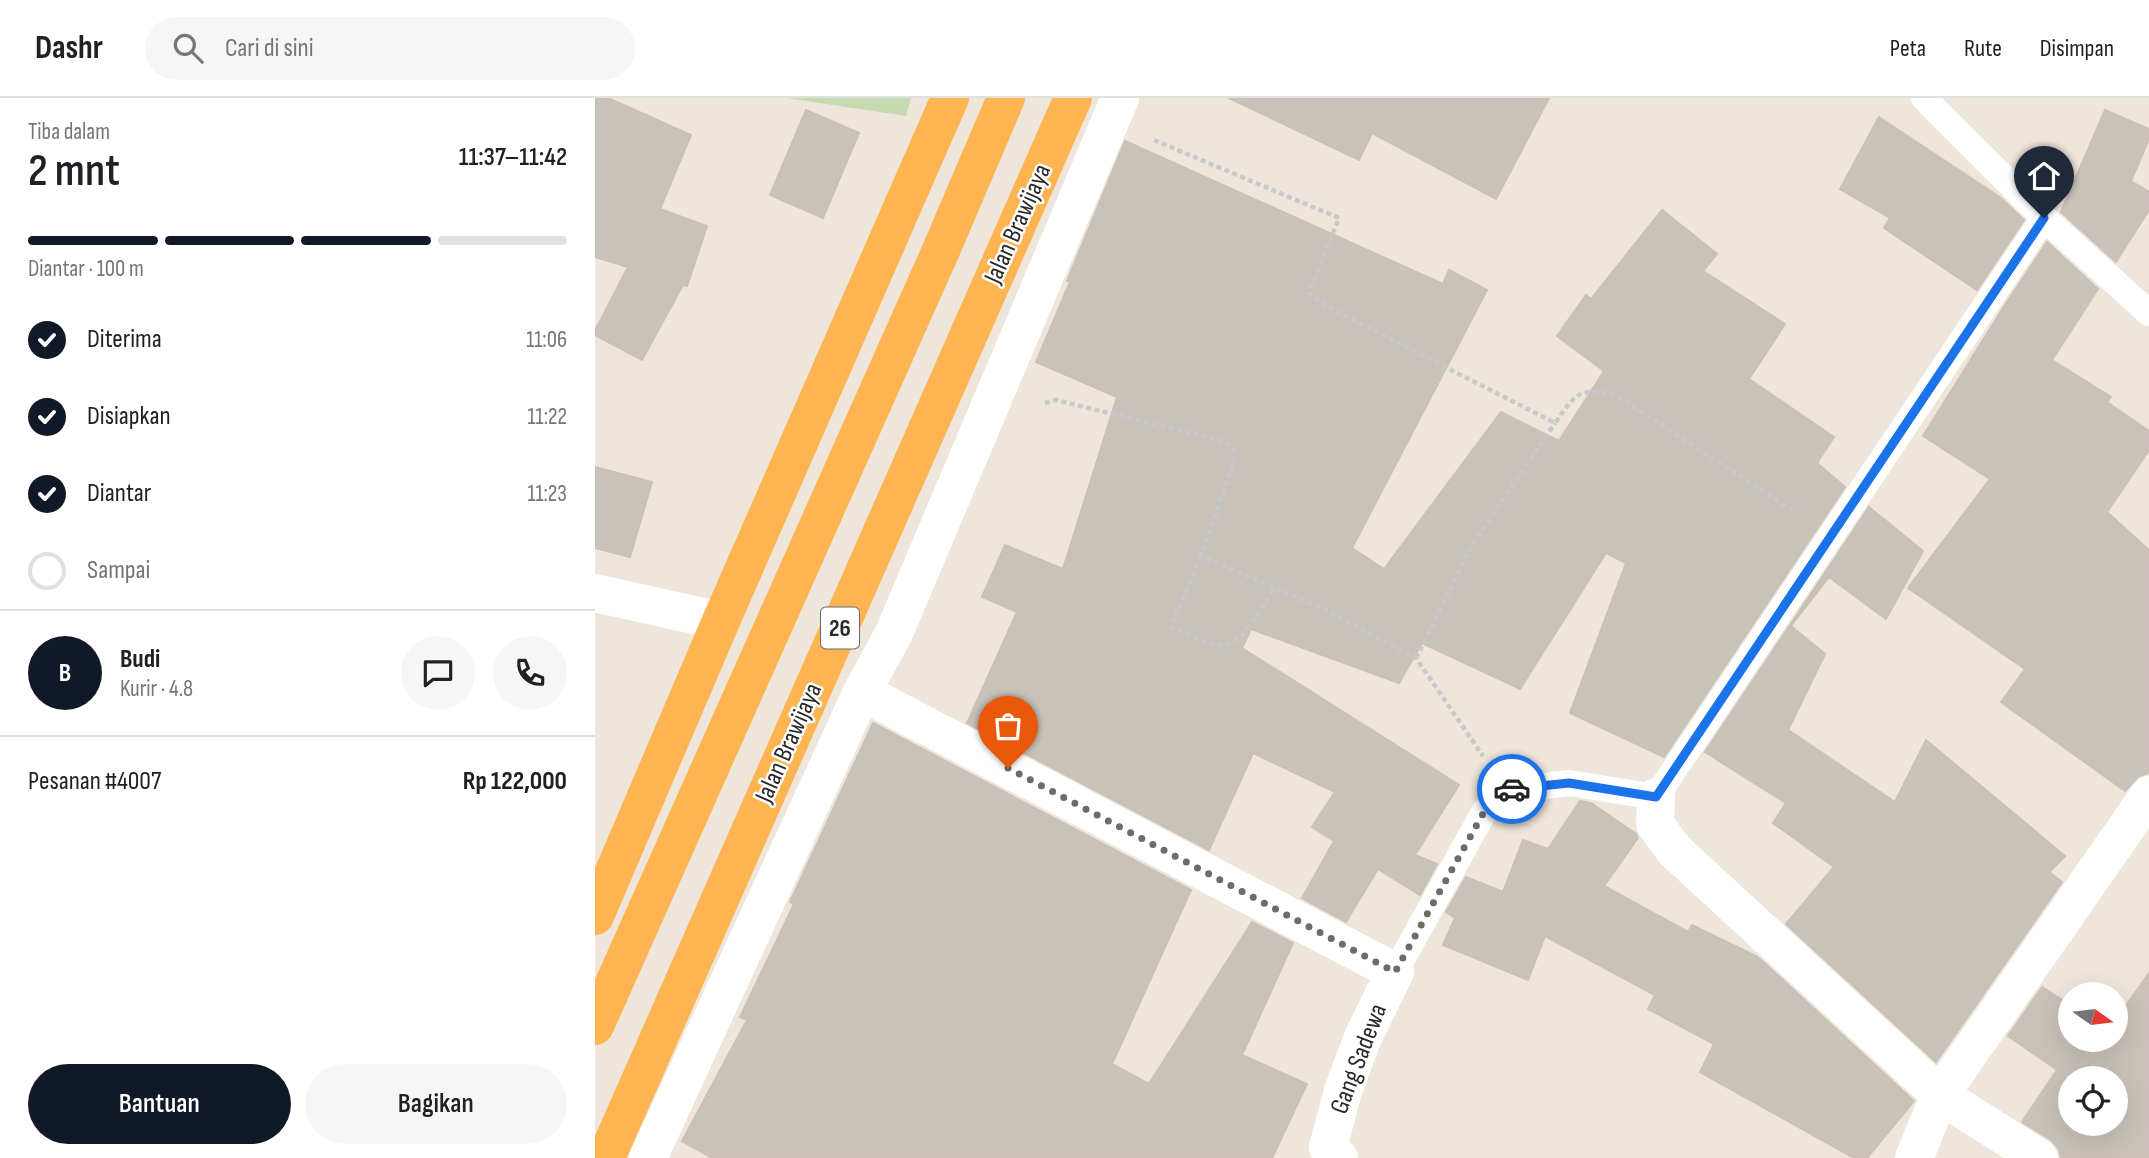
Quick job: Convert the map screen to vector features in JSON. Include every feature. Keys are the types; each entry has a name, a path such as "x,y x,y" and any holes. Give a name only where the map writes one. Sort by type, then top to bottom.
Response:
{"highway":[{"path":"595,916 720,621 950,98"},
{"name":"26","path":"595,1026 942,248 1006,98"},
{"name":"Jalan Brawijaya","path":"606,1158 1073,98"}],"street":[{"path":"648,1158 862,692 894,633 1115,110"},
{"path":"595,593 720,621"},
{"name":"Gang Sadewa","path":"862,692 1395,972 1363,1037 1343,1091 1328,1154"},
{"path":"1914,1158 1940,1095 2149,795"},
{"path":"1656,797 1655,824 1674,850 1940,1095 2039,1158"}],"lane":[{"path":"1924,98 2044,218 2149,313"},
{"path":"1395,972 1484,812 1510,790 1569,783 1656,797 2044,218"}],"path":[{"path":"1115,110 1339,218 1309,292 1328,307 1555,423"},
{"path":"1416,658 1471,547 1575,395 1593,390 1614,394 1831,536"},
{"path":"1038,410 1044,403 1056,400 1227,442 1233,450 1234,461 1201,556 1171,626 1215,645 1228,643 1238,639 1275,588"},
{"path":"1201,556 1328,611 1416,658 1474,744 1510,790"}],"green space":[{"path":"787,98 911,98 906,116"}],"building":[{"path":"595,98 608,98 691,135 660,209 707,226 687,286 683,285 642,360 595,335 628,267 595,257"},
{"path":"1229,98 1549,98 1496,199 1372,133 1359,160"},
{"path":"806,110 859,133 823,218 770,195"},
{"path":"2105,110 2149,129 2149,139 2131,181 2149,192 2149,210 2116,262 2061,212"},
{"path":"1879,117 2001,198 2024,220 1977,290 1884,228 1890,218 1840,189"},
{"path":"1125,141 1443,284 1449,270 1487,290 1352,548 1384,569 1501,412 1559,441 1604,371 1557,336 1586,295 1591,299 1662,210 1717,254 1703,271 1785,324 1749,379 1834,437 1817,463 1845,487 1664,757 1570,713 1626,563 1606,553 1520,689 1422,643 1399,683 1251,629 1242,648 1459,785 1415,855 1437,864 1420,895 1378,869 1346,922 1302,898 1334,841 1312,827 1335,792 1253,753 1209,850 967,723 1017,612 982,597 1005,545 1063,569 1117,397 1036,362"},
{"path":"2047,242 2098,289 2052,360 2111,397 2107,402 2149,431 2149,450 2107,512 2149,550 2149,773 2139,776 2125,791 2001,702 2025,669 1908,588 1990,479 1923,436"},
{"path":"595,467 652,482 630,557 595,548"},
{"path":"1869,507 1923,551 1886,619 1829,577 1791,626 1825,654 1788,730 1895,802 1926,740 2065,856 2049,872 2062,882 1936,1062 1786,924 1834,867 1773,823 1786,803 1705,752"},
{"path":"873,723 1191,890 1112,1064 1149,1084 1252,922 1293,943 1242,1055 1307,1084 1272,1158 712,1158 682,1141 747,1020 740,1017 794,904 790,902"},
{"path":"1580,801 1591,803 1638,838 1604,886 1688,932 1692,925 1758,957 1914,1101 1867,1158 1854,1158 1700,1072 1714,1044 1648,1009 1655,995 1545,936 1528,980 1443,945 1455,918 1446,912 1466,877 1503,892 1523,840 1548,849"},
{"path":"2149,973 2149,1158 2061,1158 2059,1149 2051,1140 2022,1122 2057,1070 2008,1036 2042,987 2058,997 2058,1052 2128,1052 2128,1003"}],"way so far":[{"path":"1008,768 1395,972 1484,812 1512,789"}],"route":[{"path":"1512,789 1569,783 1656,797 2044,218"}]}
